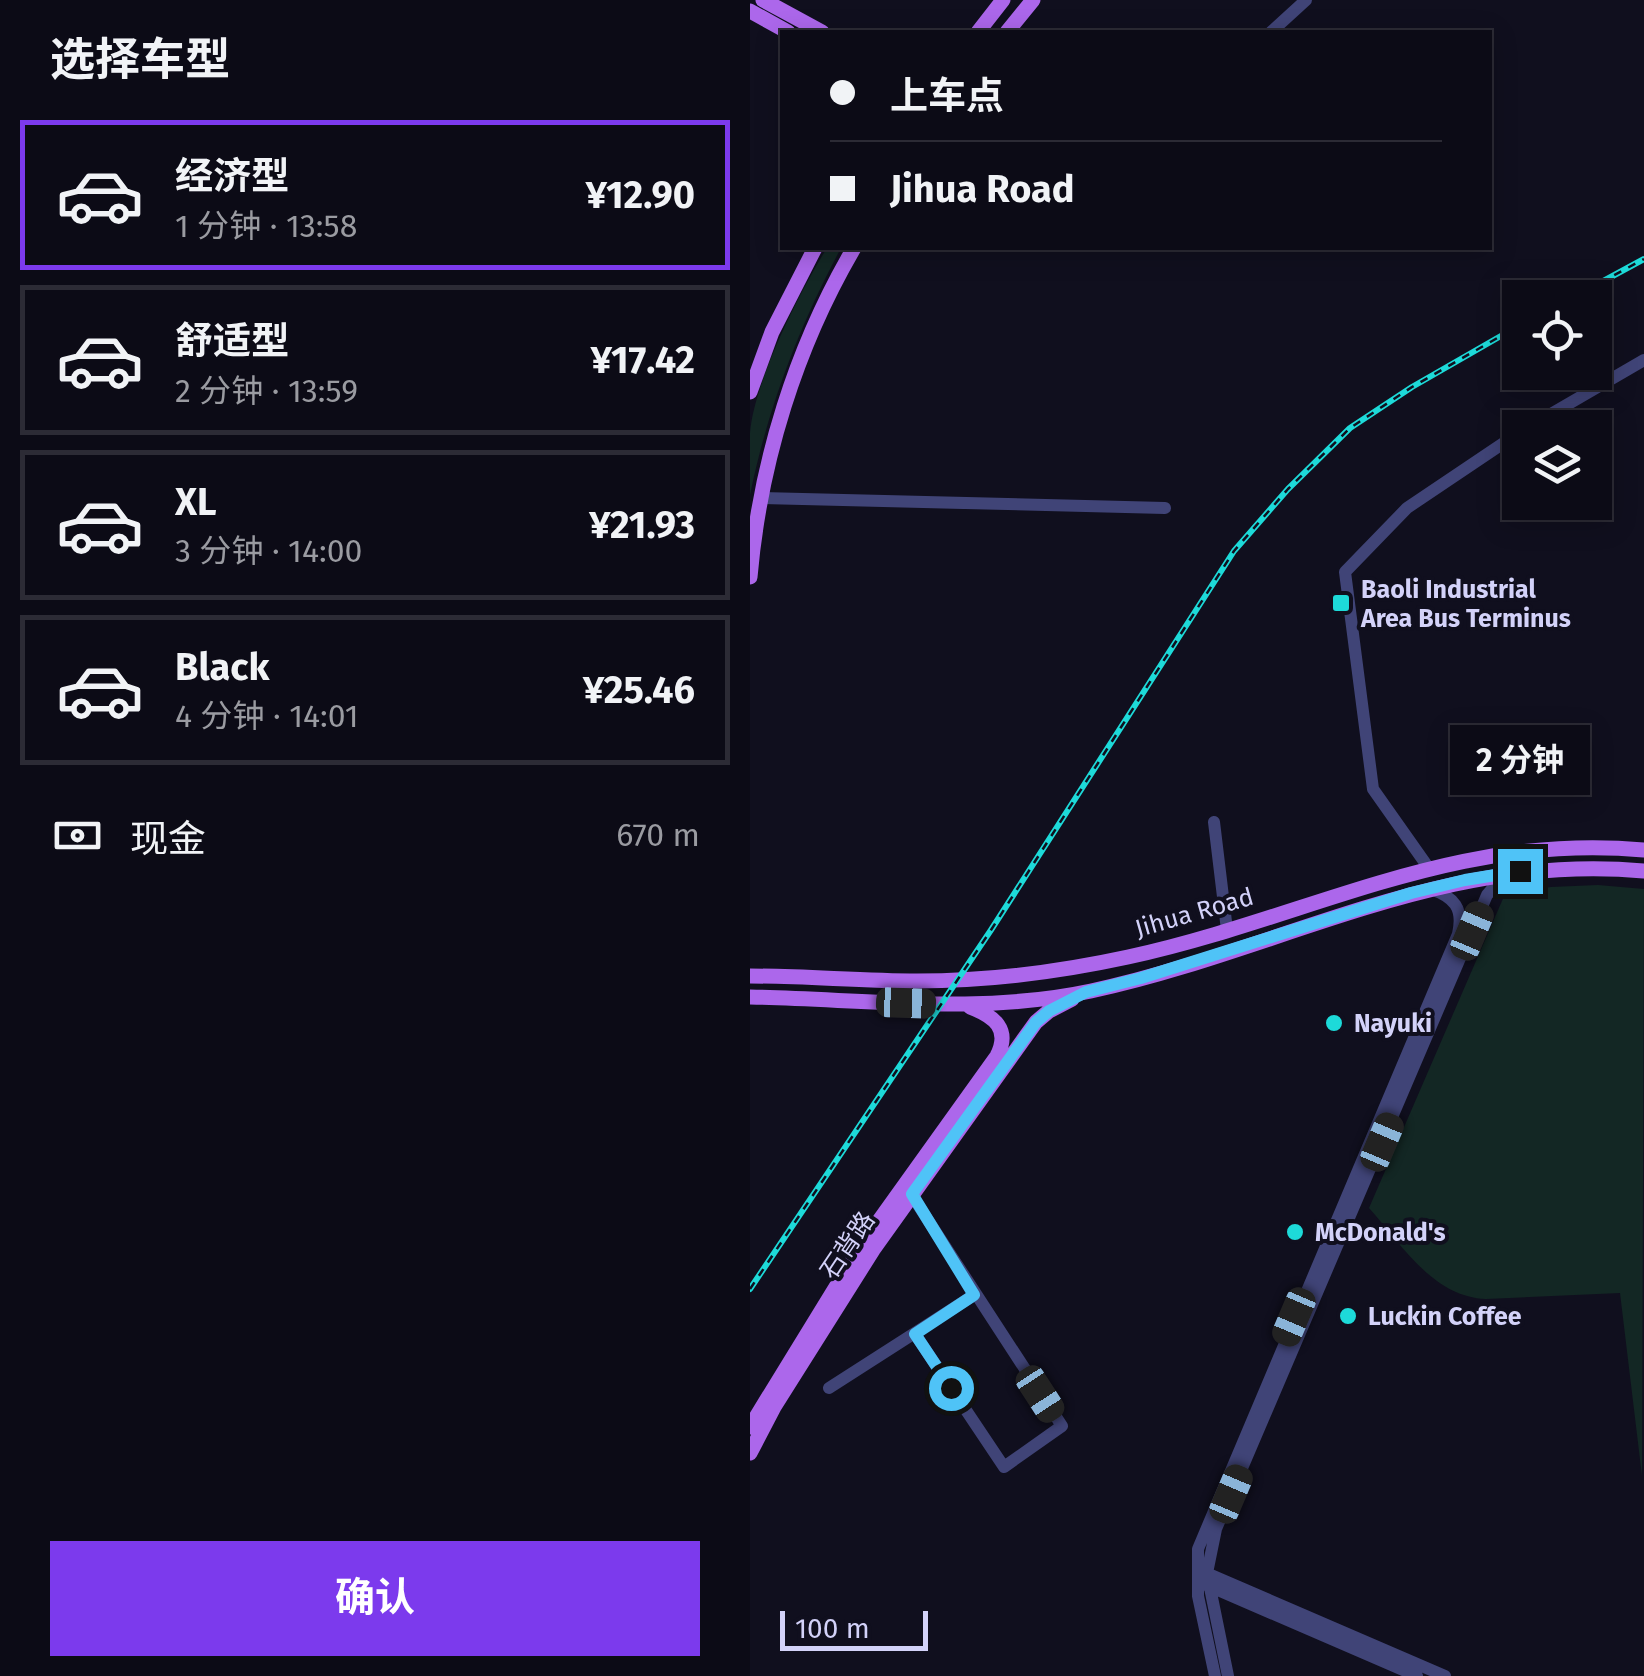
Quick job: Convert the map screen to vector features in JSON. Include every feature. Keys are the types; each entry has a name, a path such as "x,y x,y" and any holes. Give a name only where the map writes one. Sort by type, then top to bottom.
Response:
{"main road":[{"path":"763,0 818,30"},
{"path":"980,30 1003,0"},
{"path":"1010,30 1033,0"},
{"path":"750,12 784,30"},
{"path":"750,392 785,304 814,250"},
{"path":"750,577 761,498 776,437 821,312 853,250"},
{"name":"Jihua Road","path":"752,974 916,981 1024,974 1131,956 1428,867 1532,850 1644,850"},
{"name":"Jihua Road","path":"752,998 962,1004 1086,992 1428,888 1506,873 1576,868 1644,871"},
{"name":"石背路","path":"750,1453 822,1328 912,1194 1036,1022 1086,992"},
{"name":"石背路","path":"750,1427 864,1243 1002,1047 1003,1036 994,1018 962,1004"}],"street":[{"path":"1273,30 1306,0"},
{"path":"1558,410 1644,360"},
{"path":"1428,867 1372,790 1345,572 1407,508 1502,444"},
{"path":"761,498 1165,508"},
{"path":"1214,822 1227,930"},
{"path":"1228,1676 1202,1578 1216,1529 1479,914 1494,885 1506,873"},
{"path":"1215,1676 1202,1578 1205,1526 1458,934 1460,922 1454,900 1428,888"},
{"path":"912,1194 1062,1426 1004,1467 915,1334"},
{"path":"829,1388 974,1295"},
{"path":"1202,1578 1417,1676"},
{"path":"1202,1578 1444,1676"}],"green space":[{"path":"826,250 840,250 786,368 750,495 753,412 769,363"},
{"path":"1598,885 1644,889 1642,1476 1620,1293 1486,1299 1467,1296 1420,1267 1369,1208 1505,894"}],"railway":[{"path":"1605,280 1644,259"},
{"path":"750,1289 991,930 1234,551 1288,489 1350,428 1502,335"}],"place":[{"name":"Baoli Industrial Area Bus Terminus","path":"1341,603"},
{"name":"Nayuki","path":"1334,1023"},
{"name":"McDonald's","path":"1295,1232"},
{"name":"Luckin Coffee","path":"1348,1316"}],"route":[{"path":"951,1388 915,1334 974,1295 912,1194 1042,1016 1086,992 1411,893 1520,871"}]}
